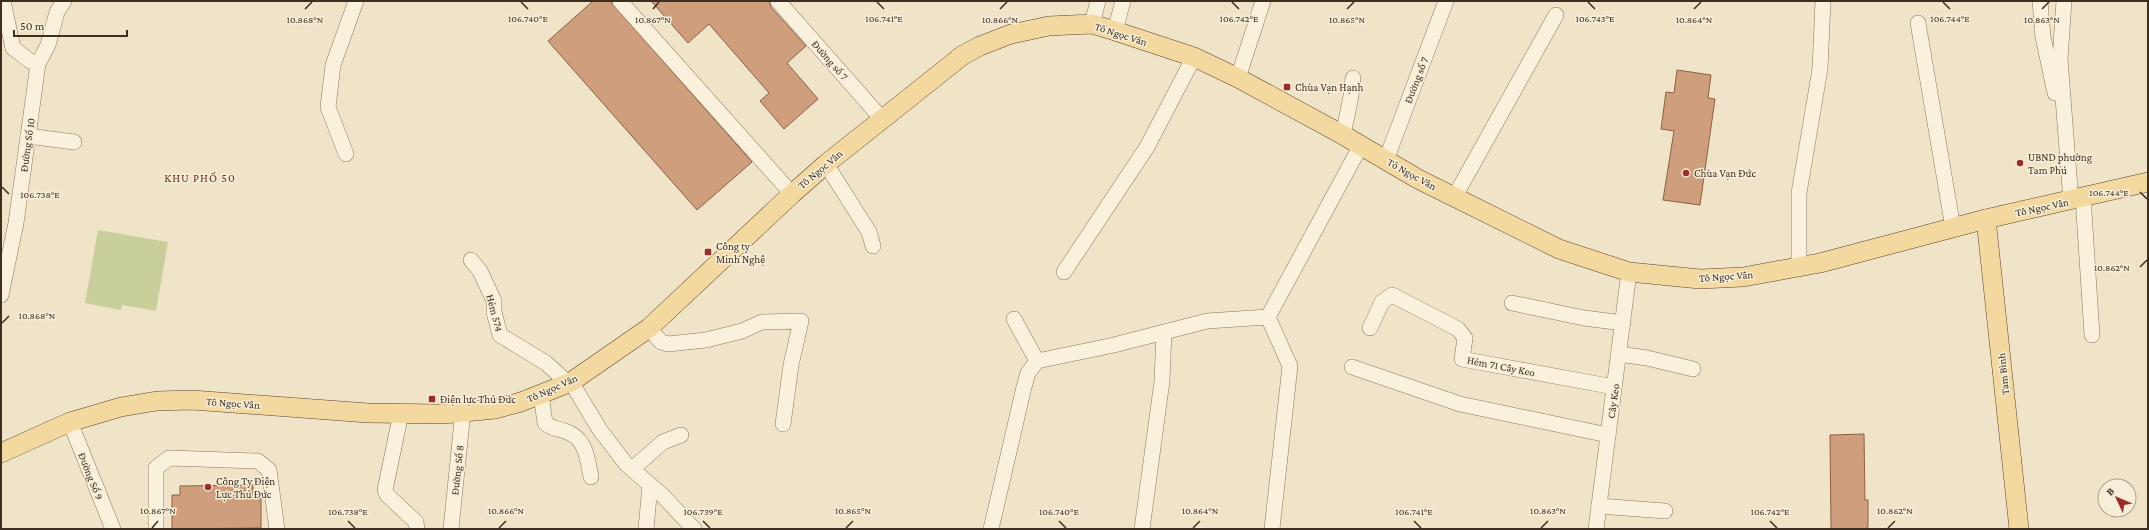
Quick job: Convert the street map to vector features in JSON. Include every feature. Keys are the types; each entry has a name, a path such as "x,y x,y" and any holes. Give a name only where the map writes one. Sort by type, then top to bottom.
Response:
{"main road":[{"name":"Tô Ngọc Vân","path":"1,453 70,422 121,407 157,401 192,400 368,413 443,414 495,409 541,394 570,382 649,328 826,164 963,55 980,46 1012,34 1049,26 1092,24 1194,58 1238,78 1386,160 1559,249 1629,272 1700,279 1743,277 1820,263 1986,219 2148,182"},
{"name":"Tam Bình","path":"1986,219 2019,529"}],"street":[{"name":"Đường Số 10","path":"1,295 16,223 38,64 48,45 57,12 64,1"},
{"path":"346,154 328,107 333,65 356,1"},
{"path":"620,1 792,194"},
{"name":"Đường số 7","path":"778,1 882,119"},
{"path":"1092,24 1098,1"},
{"path":"1115,31 1123,1"},
{"path":"1238,78 1263,1"},
{"name":"Đường số 7","path":"1386,160 1446,1"},
{"path":"1799,266 1799,193 1820,69 1823,1"},
{"path":"2040,1 2045,44 2058,109 2066,129"},
{"path":"2064,1 2060,59 2066,129 2077,199 2092,335"},
{"path":"4,9 7,48 38,64"},
{"path":"1455,196 1556,15"},
{"path":"1918,23 1953,228"},
{"path":"1064,272 1147,147 1194,58"},
{"path":"1343,135 1352,96 1353,78"},
{"path":"28,136 74,142"},
{"path":"1268,317 1361,145"},
{"path":"826,164 869,232 873,246"},
{"name":"Hẻm 574","path":"471,260 480,271 494,301 494,312 500,335 546,363 570,382 600,430 626,464 650,485 694,529"},
{"name":"Cây Keo","path":"1596,529 1629,272"},
{"name":"Hẻm 71 Cây Keo","path":"1370,328 1382,302 1392,295 1458,329 1465,338 1462,359 1614,387"},
{"path":"1512,303 1584,318 1623,323"},
{"path":"992,529 1024,387 1028,373 1037,361 1207,321 1268,317"},
{"path":"1268,317 1290,366 1272,529"},
{"path":"1014,319 1037,361"},
{"path":"649,328 661,342 668,344 714,338 742,331 762,322 801,321 791,365 783,424"},
{"path":"1142,529 1162,381 1164,332"},
{"path":"1619,354 1647,358 1693,369"},
{"path":"1352,367 1460,404 1608,435"},
{"path":"541,394 545,423 551,428 563,430 576,435 586,452 591,477"},
{"name":"Đường Số 8","path":"451,529 463,411"},
{"path":"401,413 385,490 387,495 416,522 416,529"},
{"name":"Đường Số 9","path":"70,422 113,529"},
{"path":"632,469 663,442 680,436"},
{"path":"156,529 156,468 169,458 258,462 269,470 277,529"},
{"path":"646,529 650,485"},
{"path":"1599,506 1665,511"}],"green space":[{"path":"98,230 168,242 156,311 122,305 121,310 85,303"}],"building":[{"path":"593,1 610,1 752,162 697,210 548,41"},
{"path":"651,1 769,1 771,7 806,46 787,63 818,99 784,129 760,101 769,93 709,24 688,43"},
{"path":"1677,70 1711,75 1708,98 1715,99 1700,205 1663,200 1674,131 1661,129 1666,92 1674,93"},
{"path":"1864,434 1865,500 1868,500 1868,527 1865,529 1831,529 1830,435"},
{"path":"253,485 253,495 261,495 261,528 172,529 172,495 180,495 180,486"}],"place":[{"name":"Chùa Vạn Hạnh","path":"1287,87"},
{"name":"UBND phường Tam Phú","path":"2020,163"},
{"name":"Chùa Vạn Đức","path":"1686,173"},
{"name":"Công ty Minh Nghệ","path":"708,252"},
{"name":"Điện lực Thủ Đức","path":"432,399"},
{"name":"Công Ty Điện Lực Thủ Đức","path":"208,487"}],"district":[{"name":"KHU PHỐ 50","path":"200,178"}]}
